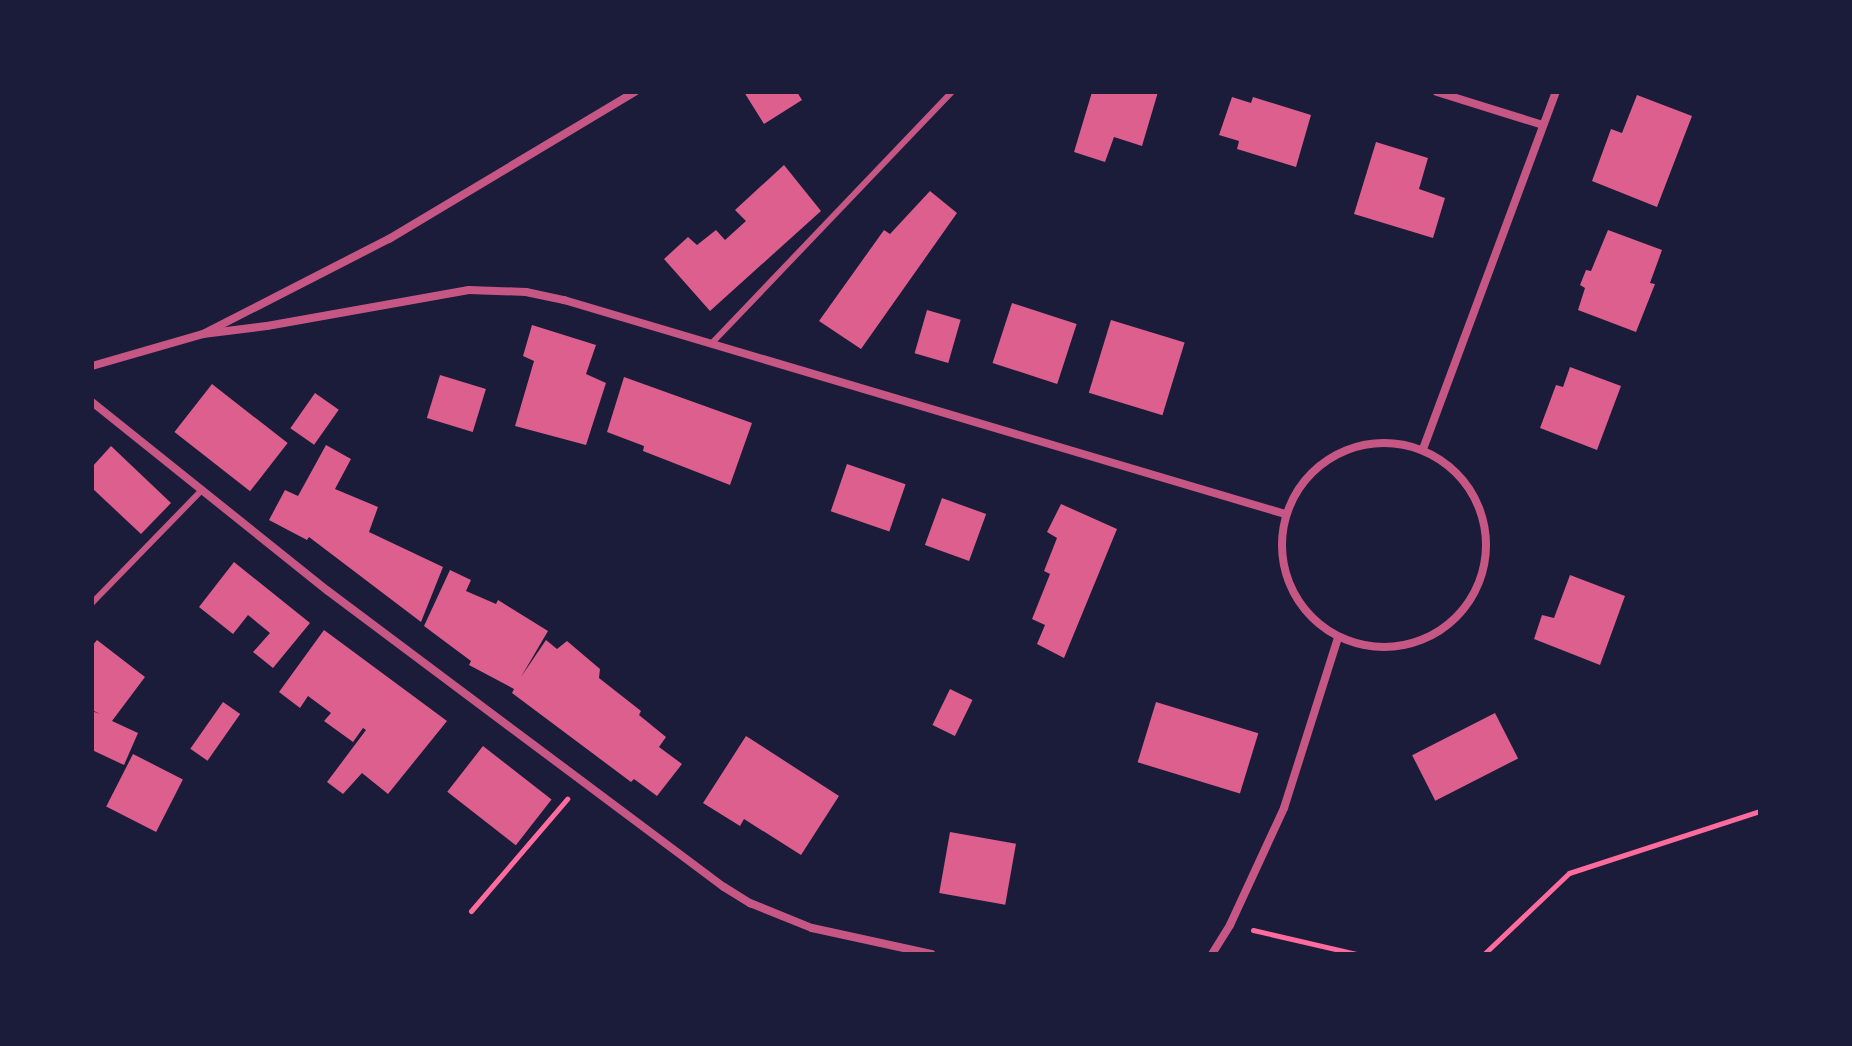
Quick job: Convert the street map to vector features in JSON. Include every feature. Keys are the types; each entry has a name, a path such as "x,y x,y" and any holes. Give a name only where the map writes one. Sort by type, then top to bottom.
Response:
{"street":[{"path":"203,334 402,231 635,92"},
{"path":"1437,92 1543,125"},
{"path":"1423,449 1556,92"},
{"path":"92,366 203,334 267,326 469,290 526,292 564,300 1285,514"},
{"path":"92,402 200,492 687,862 750,903 812,928 931,954"},
{"path":"1389,442 1423,449 1458,475 1472,492 1485,522 1487,555 1478,587 1460,615 1433,635 1403,647 1369,647 1338,638 1314,621 1295,599 1284,572 1280,543 1285,514 1300,484 1325,460 1355,446 1389,442"},
{"path":"1212,954 1230,925 1284,808 1338,638"}],"lane":[{"path":"711,344 952,92"},
{"path":"92,603 200,492"}],"path":[{"path":"471,911 581,783"},
{"path":"1484,954 1569,873 1760,811"},
{"path":"1230,925 1357,954"}],"building":[{"path":"744,92 797,92 802,100 764,124"},
{"path":"1092,92 1158,92 1142,146 1114,137 1105,162 1074,152"},
{"path":"1637,95 1692,116 1657,207 1592,181 1611,129 1622,133"},
{"path":"1232,97 1251,103 1253,97 1311,115 1296,167 1237,149 1239,141 1219,135"},
{"path":"1376,142 1428,158 1419,189 1445,198 1433,238 1354,214"},
{"path":"784,165 821,211 710,311 664,259 688,237 697,245 716,230 725,240 746,221 735,210"},
{"path":"930,191 957,213 861,349 819,321 884,230 890,234"},
{"path":"1608,230 1662,250 1650,283 1655,284 1636,332 1578,310 1585,288 1580,285 1586,270 1591,271"},
{"path":"1012,303 1077,324 1057,384 993,363"},
{"path":"927,310 961,320 948,363 915,353"},
{"path":"1111,320 1185,343 1162,415 1089,393"},
{"path":"532,325 596,345 586,374 606,383 586,445 515,426 534,361 523,356"},
{"path":"1570,367 1621,386 1597,450 1540,428 1556,385 1563,387"},
{"path":"440,375 486,389 473,432 427,418"},
{"path":"624,377 752,423 730,485 643,451 644,446 607,432"},
{"path":"212,384 288,443 250,491 174,432"},
{"path":"315,393 339,410 314,445 290,428"},
{"path":"326,445 351,459 335,489 378,507 369,532 443,567 421,622 309,537 307,540 269,520 285,490 298,496"},
{"path":"111,446 171,503 141,534 92,488 92,467"},
{"path":"847,464 906,484 889,531 831,511"},
{"path":"942,498 986,514 969,561 925,545"},
{"path":"1061,504 1117,529 1064,658 1037,644 1045,625 1032,619 1050,574 1044,571 1057,538 1047,532"},
{"path":"234,562 310,623 273,668 253,652 270,633 248,615 233,634 199,607"},
{"path":"450,570 471,580 466,591 496,604 498,600 548,631 521,677 546,640 557,649 567,641 600,669 599,678 641,711 639,715 666,737 659,747 682,764 657,796 634,779 631,782 512,693 514,689 469,665 471,661 424,626"},
{"path":"1570,575 1625,596 1600,665 1534,639 1542,615 1554,618"},
{"path":"324,630 447,721 388,794 362,773 343,794 327,782 366,730 363,728 353,742 324,721 331,713 308,696 300,708 279,692"},
{"path":"97,640 145,677 112,721 138,733 124,765 92,750 92,711 100,714 92,710 92,646"},
{"path":"950,689 972,700 955,736 932,725"},
{"path":"223,702 240,714 208,761 190,749"},
{"path":"1156,702 1258,733 1240,794 1138,762"},
{"path":"1495,713 1518,758 1435,801 1412,755"},
{"path":"746,736 839,796 801,855 744,819 740,826 703,803"},
{"path":"483,746 552,800 516,845 447,792"},
{"path":"133,754 183,779 156,832 106,807"},
{"path":"950,832 1016,844 1005,905 939,893"}]}
